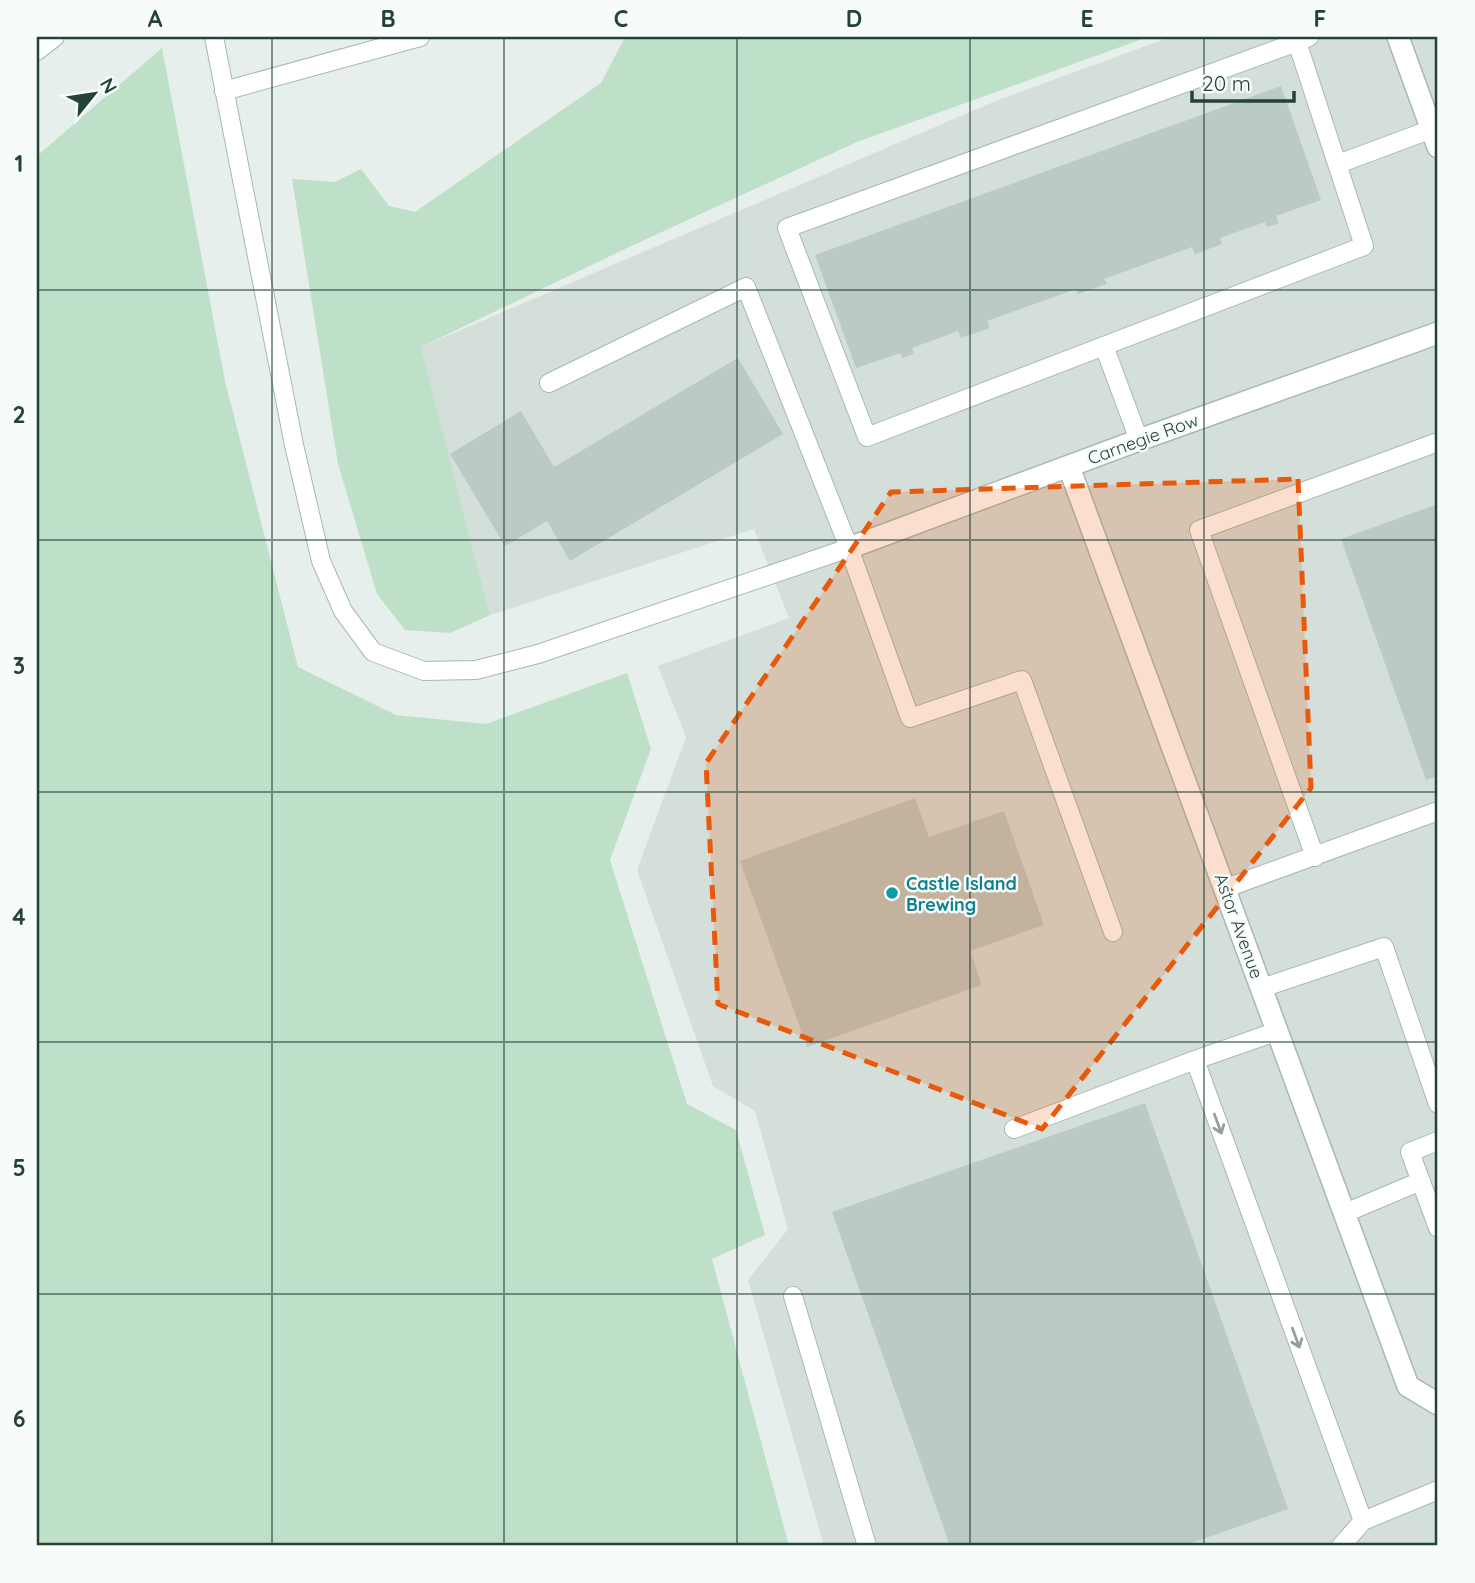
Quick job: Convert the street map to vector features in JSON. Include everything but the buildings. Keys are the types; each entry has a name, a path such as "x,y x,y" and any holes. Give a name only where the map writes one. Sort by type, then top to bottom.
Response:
{"street":[{"path":"1398,37 1435,138"},
{"name":"Carnegie Row","path":"849,548 1438,333"},
{"name":"Astor Avenue","path":"1069,467 1408,1386 1438,1404"}],"lane":[{"path":"37,51 55,37"},
{"path":"214,37 294,446 321,561 343,611 373,652 424,671 475,670 538,654 849,548"},
{"path":"224,91 420,37"},
{"path":"1303,39 1364,246 867,437 787,228 1303,39"},
{"path":"1338,164 1435,138"},
{"path":"549,383 746,287 849,548 910,718 1023,680 1113,932"},
{"path":"1104,346 1139,440"},
{"path":"1315,857 1199,530 1438,442"},
{"path":"1226,888 1438,811"},
{"path":"1262,988 1384,947 1438,1104"},
{"path":"1014,1129 1278,1031"},
{"path":"1195,1060 1363,1521"},
{"path":"1438,1141 1409,1152 1438,1228"},
{"path":"1345,1213 1421,1181"},
{"path":"793,1296 867,1546"},
{"path":"1341,1546 1363,1521 1438,1490"}],"highlighted area":[{"path":"1298,479 1311,788 1042,1129 718,1004 706,763 891,492"}],"shaded area":[{"path":"1170,37 1438,37 1438,1546 824,1546 748,1280 788,1229 755,1111 713,1086 637,870 686,737 658,666 789,618 754,529 490,615 421,347 998,100"}],"green space":[{"path":"625,37 1148,37 857,142 421,347 490,615 450,633 405,630 377,594 338,464 292,179 335,182 361,169 389,206 415,212 601,83"},
{"path":"162,48 225,381 298,667 396,715 486,724 627,673 651,749 610,860 687,1104 736,1130 765,1235 712,1259 789,1546 37,1546 37,156"}],"place":[{"name":"Castle Island Brewing","path":"892,893"}]}
